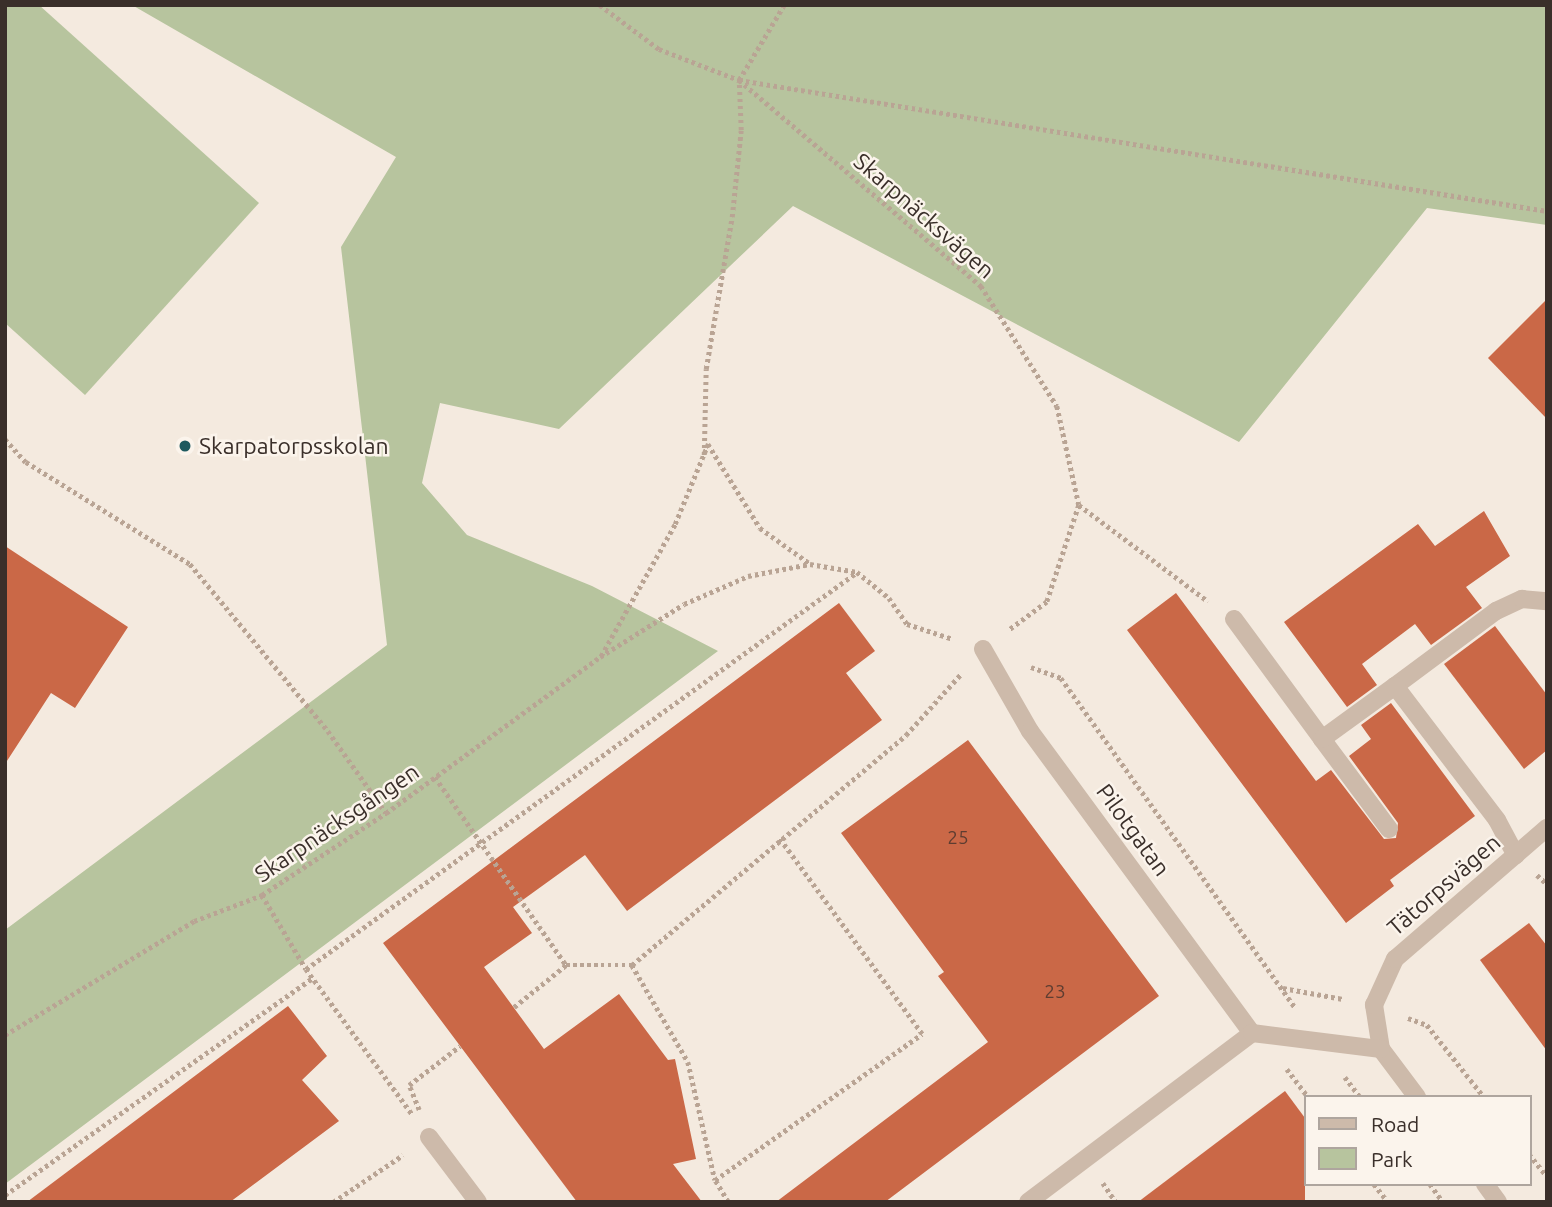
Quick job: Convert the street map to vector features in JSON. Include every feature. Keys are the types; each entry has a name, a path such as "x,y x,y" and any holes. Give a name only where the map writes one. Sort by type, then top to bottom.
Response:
{"street":[{"path":"1322,739 1496,611 1522,599 1547,601"},
{"path":"1234,619 1389,829"},
{"name":"Pilotgatan","path":"983,649 1030,731 1252,1033"},
{"path":"1395,687 1497,820 1516,855"},
{"name":"Tätorpsvägen","path":"1416,1095 1381,1049 1374,1005 1395,959 1547,828"},
{"path":"1028,1202 1252,1033 1381,1049"},
{"path":"429,1137 478,1202"},
{"path":"1487,1186 1499,1202"}],"path":[{"name":"Skarpnäcksvägen","path":"600,5 659,49 739,80 981,286 1057,406 1079,505"},
{"path":"600,657 675,524 704,455 707,442 706,369 732,217 741,130 739,80 784,5"},
{"path":"739,80 1547,211"},
{"path":"5,439 26,462 190,564 328,731 386,813"},
{"path":"707,442 760,528 810,564 857,572 889,598 907,624 1060,678 1282,988"},
{"path":"514,1007 566,965 632,965 779,838 906,735 983,649 1047,602 1079,505 1234,619"},
{"name":"Skarpnäcksgången","path":"5,1035 194,922 262,895 386,813 600,657 705,594 748,576 810,564"},
{"path":"306,969 480,841 857,572"},
{"path":"435,777 566,965"},
{"path":"715,1180 922,1034 779,838"},
{"path":"262,895 306,969 429,1137"},
{"path":"632,965 688,1062 715,1180 729,1202"},
{"path":"5,1195 313,978"},
{"path":"429,1137 409,1085 460,1046"},
{"path":"333,1202 429,1137"},
{"path":"1531,1156 1547,1176"},
{"path":"1376,1186 1388,1202"},
{"path":"1431,1186 1443,1202"}],"green space":[{"path":"5,5 39,5 259,203 85,395 5,323"},
{"path":"132,5 1547,5 1547,225 1427,208 1239,442 793,206 559,429 440,403 422,483 467,535 592,586 718,651 5,1184 5,930 387,645 341,247 396,157"}],"building":[{"path":"1547,299 1547,419 1488,358"},
{"path":"1484,511 1510,556 1466,587 1482,608 1431,645 1415,624 1362,664 1377,685 1347,707 1284,622 1418,524 1435,546"},
{"path":"5,546 128,627 75,708 51,693 5,764"},
{"path":"1176,593 1316,781 1331,770 1384,839 1396,838 1398,823 1349,756 1371,739 1361,725 1391,703 1475,816 1390,880 1394,886 1346,923 1127,630"},
{"path":"839,603 875,651 846,673 882,720 627,911 585,855 513,907 532,933 484,967 544,1049 619,994 668,1060 675,1059 696,1159 673,1164 702,1202 577,1202 383,943"},
{"path":"1495,626 1547,695 1547,750 1524,769 1444,664"},
{"path":"968,740 1159,996 885,1202 776,1202 988,1042 938,976 944,972 841,833"},
{"path":"1529,923 1547,946 1547,1051 1480,960"},
{"path":"288,1006 327,1056 302,1080 339,1121 230,1202 27,1202"},
{"path":"1285,1091 1304,1117 1305,1202 1138,1202"}],"place":[{"name":"Skarpatorpsskolan","path":"185,446"}]}
